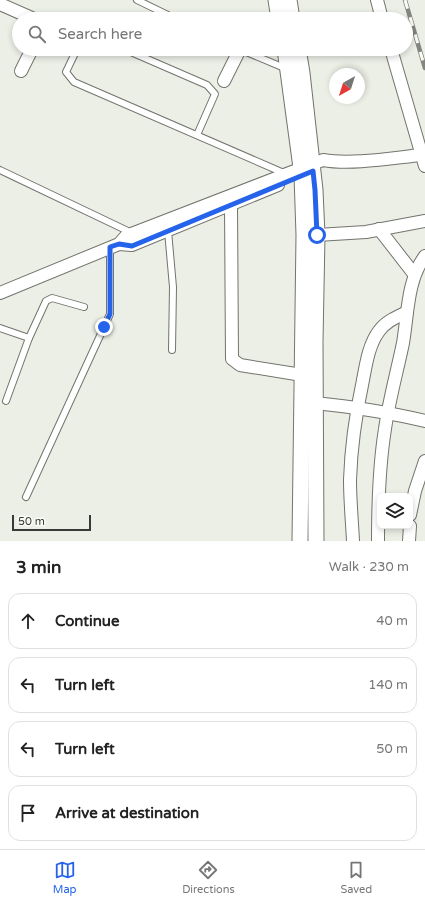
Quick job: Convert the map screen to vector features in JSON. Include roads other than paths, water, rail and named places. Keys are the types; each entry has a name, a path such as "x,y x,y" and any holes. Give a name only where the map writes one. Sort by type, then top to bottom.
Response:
{"street":[{"path":"276,0 278,12"},
{"path":"289,0 291,12"},
{"path":"377,0 380,12"},
{"path":"0,4 18,12"},
{"path":"21,71 28,56"},
{"path":"224,81 236,56"},
{"path":"286,56 307,169 315,190 317,235 315,342 316,541"},
{"path":"299,56 307,169 304,235 300,541"},
{"path":"115,246 132,246 231,205 323,160 423,161 393,56"},
{"path":"0,293 115,246 126,236 132,233 286,174 307,169"},
{"path":"231,205 232,359 240,365 302,375"},
{"path":"317,235 366,232 425,221"},
{"path":"379,229 414,274"},
{"path":"378,541 381,459 387,412 403,343 414,274 425,256"},
{"path":"353,541 350,481 352,441 366,363 378,332 383,326 394,318 407,312"},
{"path":"316,403 357,407 425,421"},
{"path":"413,501 425,461"},
{"path":"409,541 410,529"}],"lane":[{"path":"137,0 162,12"},
{"path":"73,56 66,72 74,82 286,174"},
{"path":"140,56 207,85 215,94 197,135"},
{"path":"256,56 288,69"},
{"path":"0,170 132,233"},
{"path":"168,231 173,287 172,350"},
{"path":"26,497 110,314 115,246"},
{"path":"6,401 29,338 46,301 52,298 84,307"},
{"path":"0,328 29,338"}],"railway":[{"path":"405,0 409,12"},
{"path":"413,27 425,68"}]}
